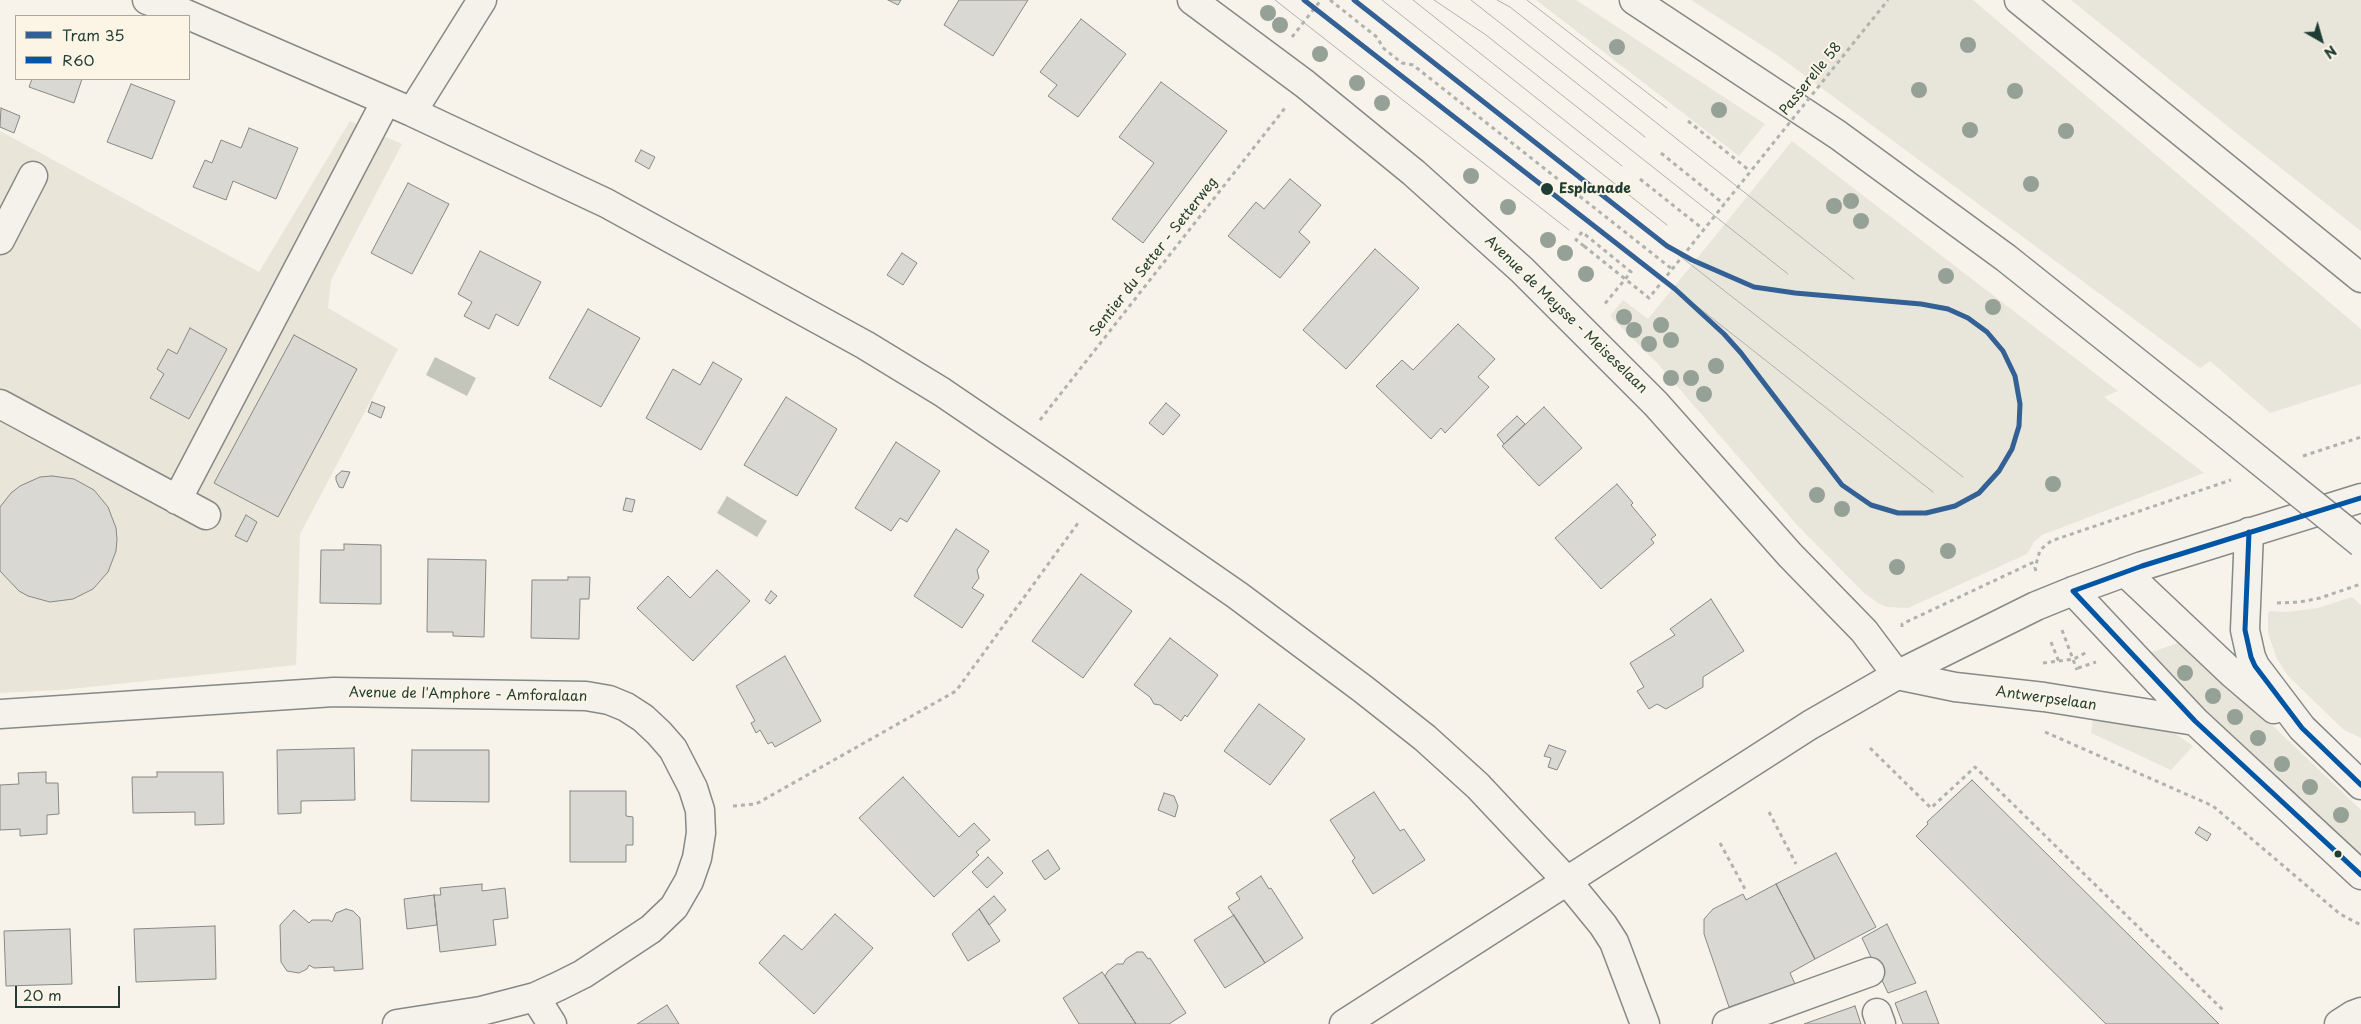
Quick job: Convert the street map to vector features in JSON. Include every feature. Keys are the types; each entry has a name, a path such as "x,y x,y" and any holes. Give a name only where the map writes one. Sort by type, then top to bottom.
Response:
{"main road":[{"path":"147,0 188,15"},
{"path":"412,112 482,0"},
{"name":"Avenue de Meysse - Meiseselaan","path":"1192,0 1304,84 1400,161 1522,270 1656,404 1790,555 1864,632 1897,675"},
{"path":"1634,0 1870,158 2006,258 2361,543"},
{"path":"2019,0 2361,278"},
{"path":"190,16 412,112 614,208 780,296 866,345 942,392 1237,595 1425,738 1478,786 1567,881 1603,925 1614,942 1645,1024"},
{"path":"177,500 386,101"},
{"path":"0,240 33,176"},
{"path":"0,404 206,515"},
{"path":"1344,1024 1814,722 1897,675 2036,606 2073,591 2125,572 2361,498"},
{"path":"2249,532 2245,630 2248,647 2255,666 2302,728 2361,785"},
{"path":"2125,572 2233,674 2273,709 2302,728"},
{"path":"2073,591 2195,721 2361,875"},
{"name":"Antwerpselaan","path":"1897,675 1955,688 2044,697 2195,721"},
{"name":"Avenue de l'Amphore - Amforalaan","path":"0,714 334,692 586,696 609,700 626,707 643,718 673,749 687,774 700,810 701,833 697,858 690,881 674,907 651,928 583,974 535,997 481,1011 397,1024"},
{"path":"1727,1024 1870,972"},
{"path":"535,997 552,1024"},
{"path":"2339,1024 2361,1012"}],"path":[{"path":"1290,40 1322,0"},
{"path":"1330,0 1378,38 1382,47 1402,63 1413,65 1672,269"},
{"name":"Passerelle 58","path":"1600,310 1631,272 1582,232 1576,240 1584,246 1649,298 1888,0"},
{"name":"Sentier du Setter - Setterweg","path":"1036,424 1289,104"},
{"path":"1688,121 1750,171"},
{"path":"1661,153 1724,204"},
{"path":"1640,179 1704,230"},
{"path":"2296,458 2361,437"},
{"path":"1897,675 1902,624 2037,561 2040,550 2045,544 2063,536 2240,477"},
{"path":"729,807 756,804 956,692 1082,517"},
{"path":"2069,671 2106,659"},
{"path":"2049,733 2213,806 2340,914 2361,925"},
{"path":"1870,748 1931,808 1975,767 2224,1012"},
{"path":"1769,812 1796,864"},
{"path":"1720,843 1745,889"}],"shaded area":[{"path":"1536,0 1576,0 1765,124 1739,156"},
{"path":"1691,0 1973,0 2361,329 2361,384 2270,413 2210,361 2200,368 1777,55"},
{"path":"2071,0 2361,0 2361,231 2235,132"},
{"path":"350,121 402,144 331,280 328,308 398,349 300,534 296,665 61,690 0,693 0,131 259,272"},
{"path":"1792,141 2118,391 2104,397 2204,473 2042,535 2034,542 2027,554 1908,608 1887,607 1864,593 1797,525 1658,364 1610,316 1623,300 1648,319"},
{"path":"435,357 476,378 467,396 426,375"},
{"path":"727,496 767,521 757,537 717,513"},
{"path":"2352,597 2361,605 2361,738 2344,730 2288,676 2277,659 2268,633 2268,613 2270,611 2287,612 2318,608"},
{"path":"2181,642 2224,679 2361,810 2361,860 2201,712 2149,653"},
{"path":"2093,719 2176,734 2193,746 2171,770 2091,733"}],"building":[{"path":"888,0 901,0 898,5"},
{"path":"959,0 1028,0 993,56 944,25"},
{"path":"1081,19 1126,54 1078,117 1048,96 1057,85 1040,72"},
{"path":"32,80 82,80 74,103 29,87"},
{"path":"1161,82 1227,131 1143,243 1112,219 1154,163 1119,137"},
{"path":"131,84 175,101 152,159 107,142"},
{"path":"1,108 20,116 14,133 0,127"},
{"path":"249,128 298,148 276,199 233,181 226,200 193,187 205,160 212,163 221,140 241,148"},
{"path":"641,150 655,157 649,169 635,161"},
{"path":"1290,179 1321,205 1299,232 1310,242 1280,278 1228,236 1256,202 1264,209"},
{"path":"408,183 449,204 412,274 371,253"},
{"path":"1375,249 1419,288 1346,369 1303,330"},
{"path":"480,251 541,282 518,326 496,314 489,329 464,316 472,302 458,294"},
{"path":"902,253 917,263 903,285 887,275"},
{"path":"588,309 640,338 601,407 549,378"},
{"path":"1458,324 1495,359 1478,377 1489,387 1445,433 1441,428 1431,439 1376,386 1402,360 1413,370"},
{"path":"190,328 227,349 189,419 150,398 164,374 157,369 168,349 177,354"},
{"path":"294,335 357,369 278,517 214,483"},
{"path":"713,362 742,379 701,450 646,418 673,369 700,385"},
{"path":"786,397 837,429 797,496 744,465"},
{"path":"372,402 385,407 381,418 368,412"},
{"path":"1166,403 1180,415 1163,435 1149,423"},
{"path":"1544,407 1582,448 1539,486 1502,446"},
{"path":"1517,416 1525,424 1504,444 1497,435"},
{"path":"896,442 940,471 907,522 900,518 891,531 855,508"},
{"path":"342,471 350,472 343,488 339,487 336,480 336,476"},
{"path":"52,476 74,479 94,490 108,507 116,528 117,539 116,551 108,572 93,589 73,599 50,602 28,596 19,591 0,571 0,507 11,493 20,486 40,477"},
{"path":"1617,484 1633,503 1631,505 1656,535 1651,539 1654,543 1601,589 1555,538"},
{"path":"626,498 635,500 632,512 623,510"},
{"path":"246,515 257,522 247,542 235,536"},
{"path":"956,529 989,551 977,570 979,578 972,588 984,595 962,628 914,596"},
{"path":"344,544 381,545 381,604 320,603 321,550 344,550"},
{"path":"428,559 486,560 484,637 453,636 453,632 427,632"},
{"path":"717,570 750,601 693,661 637,608 668,576 690,598"},
{"path":"1081,574 1132,611 1083,678 1032,641"},
{"path":"568,577 590,577 589,599 580,599 579,639 531,638 532,580 568,580"},
{"path":"771,591 777,596 770,604 765,600"},
{"path":"1711,599 1744,651 1703,677 1703,687 1666,709 1657,704 1649,709 1637,691 1644,687 1630,663 1675,635 1670,629"},
{"path":"1170,638 1218,675 1187,717 1185,715 1181,721 1160,705 1154,704 1150,697 1134,685"},
{"path":"785,656 821,721 775,747 772,742 768,744 760,730 756,733 751,723 755,721 736,686"},
{"path":"1259,704 1305,739 1270,785 1224,751"},
{"path":"1549,745 1566,751 1557,770 1548,767 1551,758 1544,756"},
{"path":"354,748 355,800 301,801 301,813 278,814 277,750"},
{"path":"412,750 489,750 489,802 411,801"},
{"path":"46,772 46,783 58,783 59,814 47,815 47,834 20,836 20,829 0,830 0,785 19,784 18,773"},
{"path":"157,772 223,772 224,824 195,825 195,812 133,813 132,777 157,777"},
{"path":"903,777 959,837 974,823 990,840 976,852 979,855 934,897 859,818"},
{"path":"1972,780 2219,1024 2106,1024 1916,836 1928,824 1927,822"},
{"path":"570,791 626,791 626,816 633,817 633,845 626,845 626,862 570,862"},
{"path":"1374,792 1400,831 1404,829 1425,860 1373,894 1352,861 1355,858 1330,820"},
{"path":"1164,793 1174,796 1178,806 1175,817 1158,810"},
{"path":"2199,827 2211,834 2207,841 2195,833"},
{"path":"1048,850 1060,869 1045,880 1032,861"},
{"path":"1836,853 1876,927 1815,959 1776,884"},
{"path":"988,857 1003,873 987,888 972,872"},
{"path":"1261,876 1269,889 1271,888 1303,938 1265,963 1228,907 1240,899 1236,893"},
{"path":"482,884 482,891 505,888 508,918 493,920 496,945 440,952 434,895 441,895 440,888"},
{"path":"1776,884 1815,959 1790,973 1795,984 1729,1007 1704,934 1704,919 1713,909 1743,894 1746,900"},
{"path":"434,895 437,925 407,929 404,899"},
{"path":"994,896 1006,910 989,925 979,909"},
{"path":"346,909 353,911 360,918 363,969 334,971 334,967 314,968 309,965 307,969 299,973 287,971 281,962 280,925 294,910 309,923 312,920 329,920 332,922 336,913"},
{"path":"979,909 1000,941 968,961 952,934"},
{"path":"835,914 873,948 814,1014 759,963 784,935 802,950"},
{"path":"1234,915 1265,963 1225,988 1194,940"},
{"path":"1887,924 1916,983 1888,993 1862,938"},
{"path":"215,926 216,979 136,982 134,929"},
{"path":"70,929 72,984 6,986 4,931"},
{"path":"1137,952 1143,952 1148,959 1150,958 1186,1013 1169,1024 1136,1024 1105,976 1117,964 1123,964 1126,959"},
{"path":"1102,972 1136,1024 1079,1024 1063,998"},
{"path":"1926,991 1939,1024 1903,1024 1895,1003"},
{"path":"667,1005 679,1024 637,1024"},
{"path":"1855,1006 1861,1024 1804,1024"}],"tram line":[{"path":"1275,0 1569,230"},
{"name":"35","path":"1304,0 1675,289 1724,334 1741,353 1842,485 1871,505 1898,513 1926,513 1955,506 1979,493 1999,471 2012,449 2019,426 2020,404 2015,376 2003,351 1987,332 1968,318 1948,309 1921,304 1795,293 1754,287 1692,260 1667,246 1354,0"},
{"path":"1382,0 1667,225"},
{"path":"1413,0 1622,166"},
{"path":"1434,0 1486,35 1788,274"},
{"path":"1471,0 1645,137"},
{"path":"1497,0 1510,7 1854,279"},
{"path":"1527,0 1667,108"},
{"path":"1667,246 1963,477"},
{"path":"1675,289 1933,492"}],"transit line":[{"name":"R60","path":"2361,498 2142,566 2073,591 2195,721 2361,875"},
{"name":"R60","path":"2249,532 2245,630 2251,657 2255,666 2302,728 2361,785"}],"place":[{"name":"Esplanade","path":"1547,189"}]}
